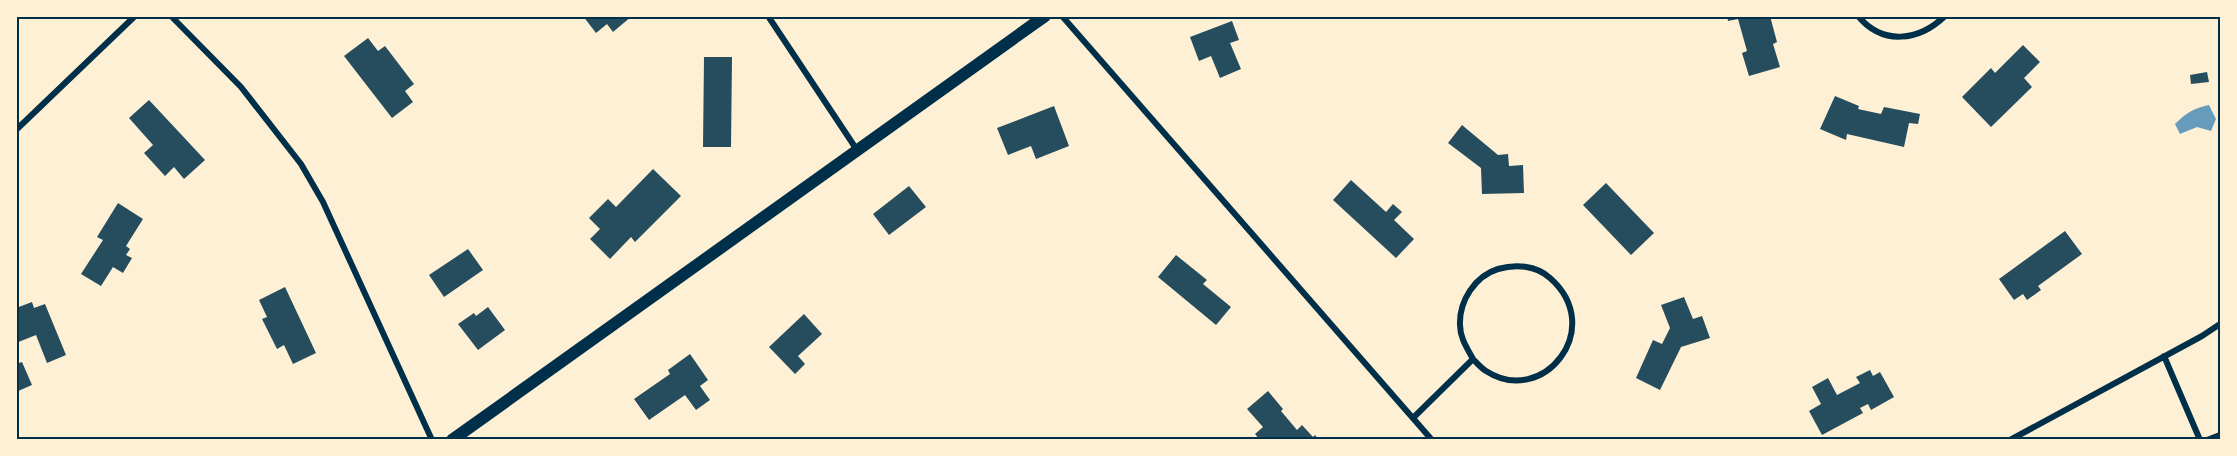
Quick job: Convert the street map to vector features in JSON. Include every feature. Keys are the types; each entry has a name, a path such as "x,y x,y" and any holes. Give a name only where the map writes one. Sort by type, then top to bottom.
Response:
{"main road":[{"path":"452,440 1045,16"}],"street":[{"path":"16,130 135,16"},
{"path":"171,16 241,87 301,164 323,201 432,440"},
{"path":"768,16 857,150"},
{"path":"1062,16 1432,440"},
{"path":"1858,16 1864,24 1880,33 1898,37 1916,36 1933,28 1945,16"},
{"path":"1513,266 1530,267 1546,275 1561,288 1570,305 1573,324 1569,344 1559,360 1544,373 1525,379 1506,379 1487,372 1473,359 1464,343 1460,326 1461,308 1468,292 1480,279 1495,270 1513,266"},
{"path":"2010,440 2220,324"},
{"path":"2164,356 2200,440"},
{"path":"1413,418 1473,359"},
{"path":"2207,440 2220,435"}],"water":[{"path":"2209,105 2216,119 2211,131 2197,127 2180,134 2175,124 2190,112"}],"building":[{"path":"583,16 632,16 613,32 607,24 596,33"},
{"path":"1727,16 1770,16 1777,42 1773,44 1780,67 1749,76 1742,53 1747,51 1738,19 1728,21"},
{"path":"1232,21 1239,40 1230,43 1241,69 1220,78 1211,56 1199,61 1190,37"},
{"path":"368,38 378,51 385,46 414,84 405,91 413,102 392,118 344,56"},
{"path":"2023,45 2040,62 2024,78 2032,87 1991,127 1962,97 1991,68 1995,73"},
{"path":"704,57 732,57 731,147 703,147"},
{"path":"2207,72 2209,82 2191,84 2190,75"},
{"path":"1835,96 1859,106 1858,109 1881,114 1884,107 1920,114 1918,124 1909,123 1904,147 1847,134 1846,140 1820,129"},
{"path":"149,100 205,160 184,179 174,167 165,176 144,153 153,145 129,118"},
{"path":"1054,106 1069,146 1036,159 1031,146 1008,155 997,128"},
{"path":"1462,125 1498,155 1508,154 1509,166 1523,165 1524,193 1482,194 1481,168 1448,143"},
{"path":"653,169 681,196 635,242 631,237 610,259 590,239 600,229 589,218 608,199 616,207"},
{"path":"1351,180 1386,212 1393,204 1402,212 1394,220 1414,239 1396,258 1333,200"},
{"path":"1606,183 1654,233 1631,255 1583,205"},
{"path":"909,186 926,207 889,235 873,214"},
{"path":"118,203 143,219 126,246 130,249 126,255 132,258 123,273 113,267 101,286 81,274 103,240 97,237"},
{"path":"2065,231 2082,254 2038,286 2041,290 2027,300 2023,294 2014,300 1999,279"},
{"path":"468,249 483,270 444,297 429,275"},
{"path":"1176,255 1207,280 1203,284 1231,307 1216,325 1158,277"},
{"path":"285,287 316,353 293,364 284,345 277,349 262,319 267,317 259,300"},
{"path":"1684,297 1693,319 1702,316 1710,338 1681,347 1660,390 1636,378 1653,340 1662,344 1670,328 1661,305"},
{"path":"32,302 34,308 45,304 66,355 47,363 36,335 16,343 16,308"},
{"path":"488,307 505,330 478,350 458,324 474,313 476,316"},
{"path":"804,314 822,334 798,356 805,364 795,374 769,347"},
{"path":"690,354 708,380 700,386 710,400 696,410 685,395 649,420 634,399 670,374 668,370"},
{"path":"17,357 19,363 22,362 32,385 16,392"},
{"path":"1870,370 1873,376 1880,372 1894,397 1871,410 1868,404 1860,408 1863,413 1822,435 1809,411 1821,404 1812,387 1828,378 1837,395 1860,383 1856,377"},
{"path":"1268,391 1297,430 1302,425 1319,440 1260,440 1255,434 1263,427 1247,409"}]}
